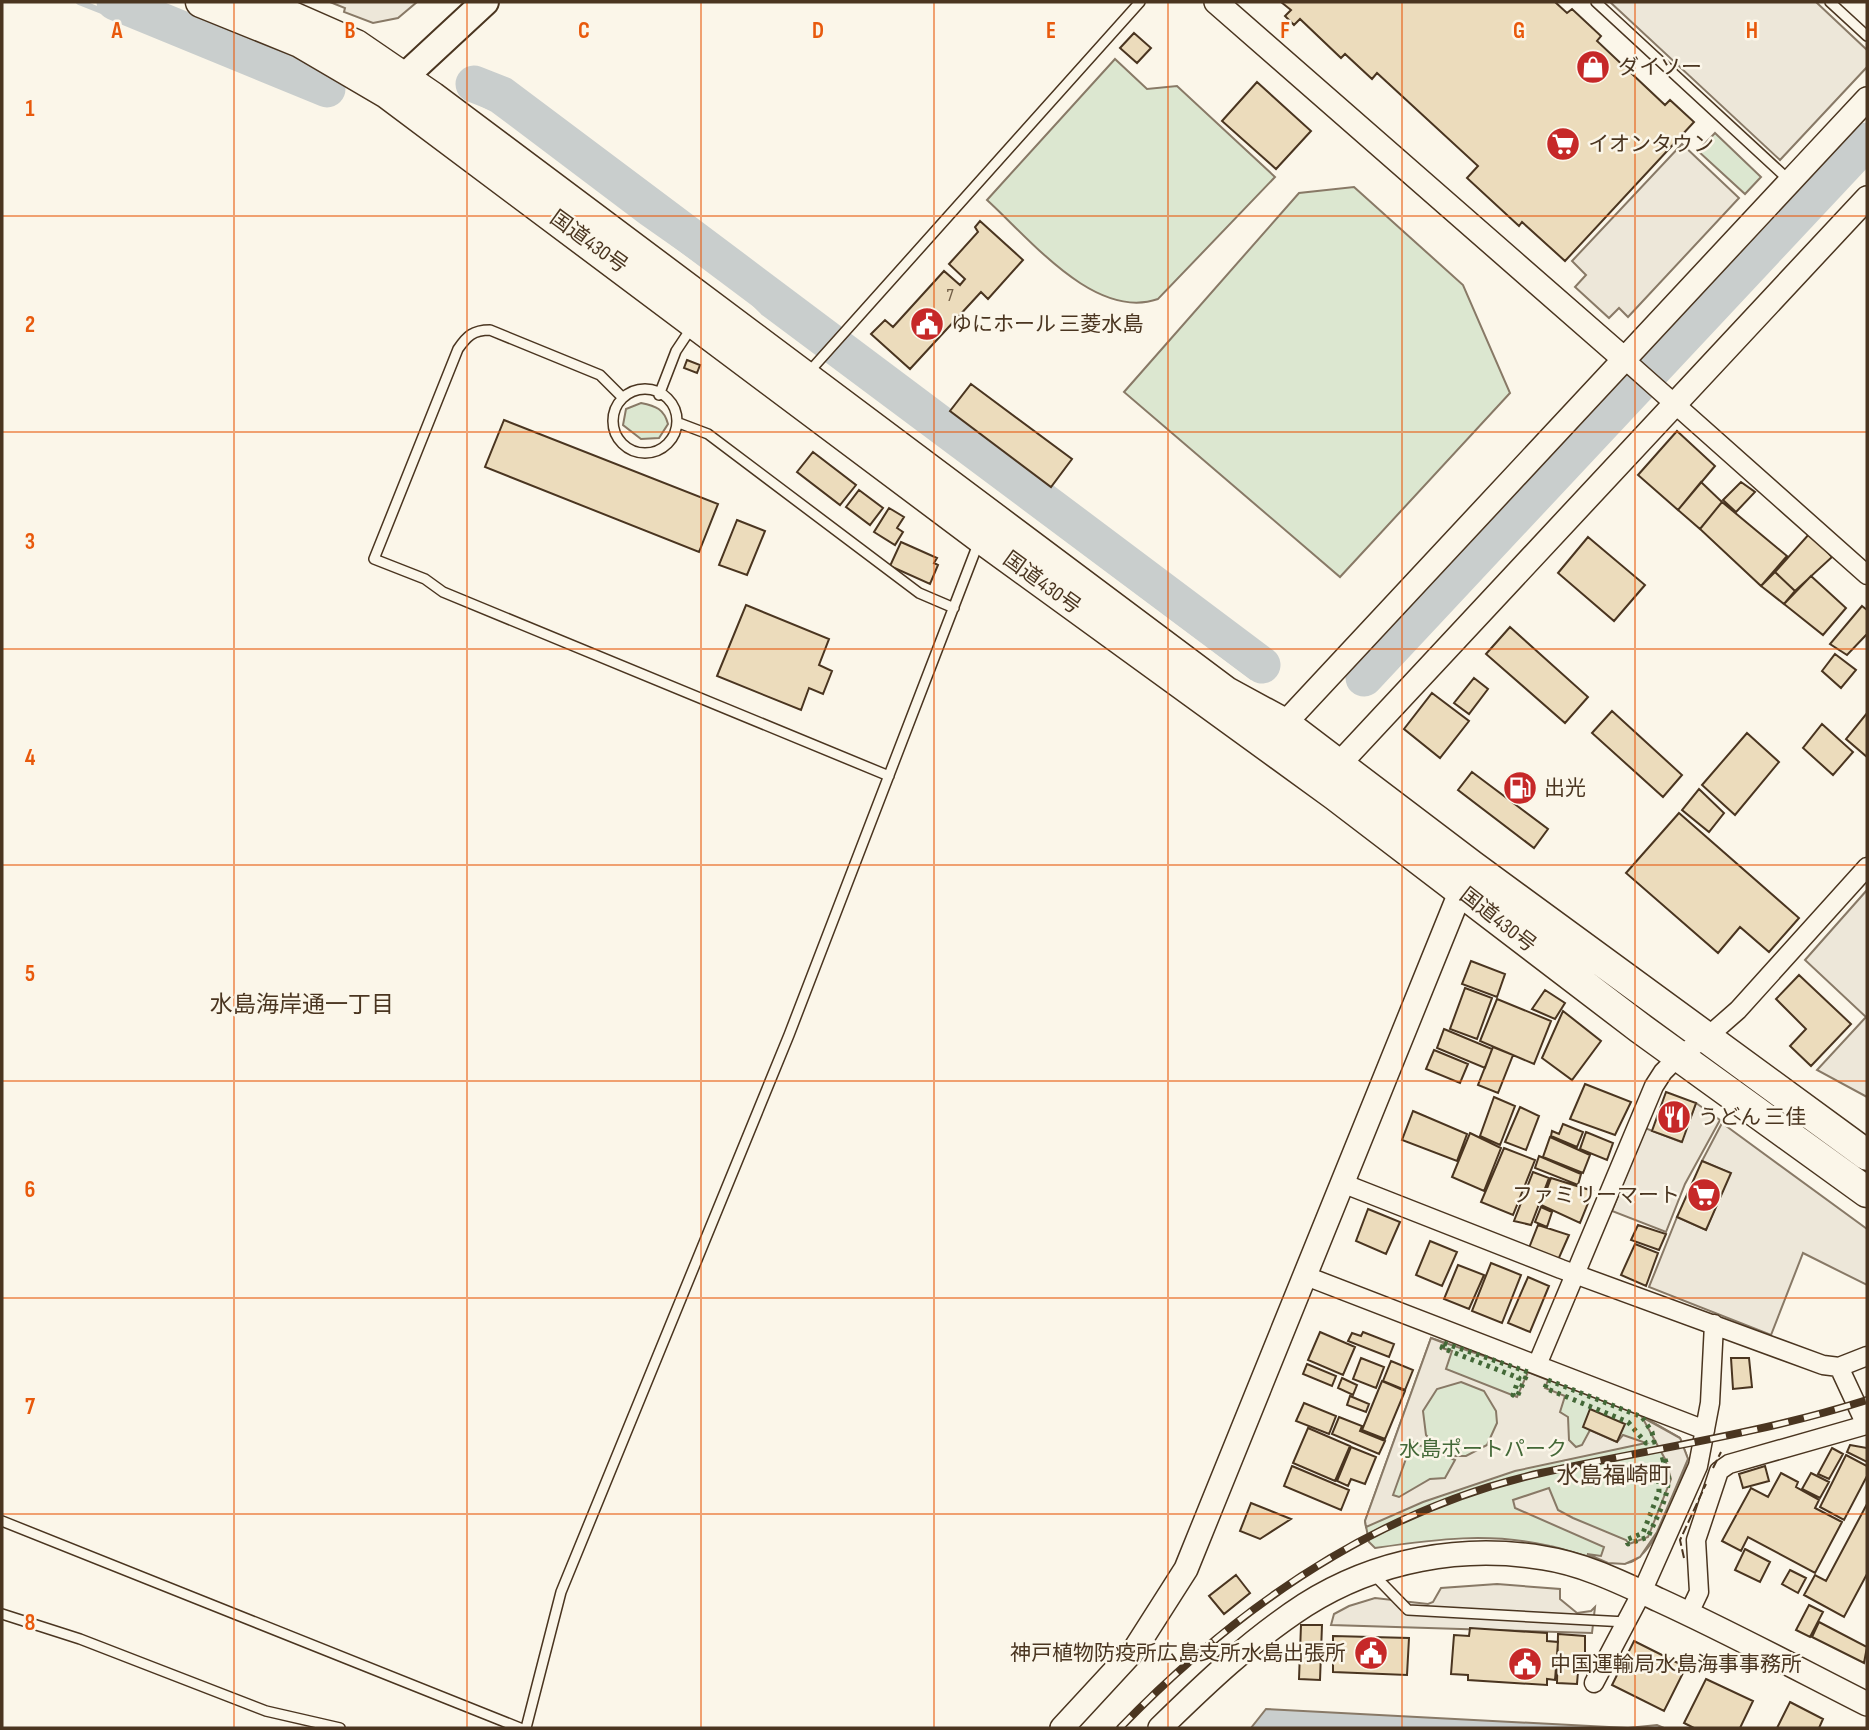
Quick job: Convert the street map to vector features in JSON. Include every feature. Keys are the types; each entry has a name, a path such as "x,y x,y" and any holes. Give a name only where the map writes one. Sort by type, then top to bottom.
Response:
{"highway":[{"name":"国道430号","path":"201,2 396,85"},
{"name":"国道430号","path":"258,2 356,45 396,85 702,313 805,378 988,529 1226,692 1275,735 1466,878 1680,1055 1867,1192"},
{"name":"国道430号","path":"1466,878 1706,1038 1867,1155"}],"main road":[{"path":"396,85 485,2"}],"street":[{"path":"1216,2 1867,575"},
{"path":"1275,735 1631,365 1790,181 1867,99"},
{"path":"1329,774 1667,397 1867,198"},
{"path":"1537,1365 1662,1072 1738,1010 1867,867"},
{"path":"1062,1728 1135,1649 1186,1569 1466,878"},
{"path":"1342,1183 1574,1274 1823,1365 1839,1367 1867,1356"},
{"path":"1306,1276 1705,1430"},
{"path":"1594,1683 1642,1592 1698,1466 1710,1403 1714,1324"},
{"path":"1689,1614 1699,1592 1696,1540 1720,1471 1729,1464 1867,1424 1839,1367"},
{"path":"1160,1728 1234,1659 1307,1604 1373,1574 1422,1558 1465,1551 1509,1554 1578,1565 1689,1614 1867,1704"}],"lane":[{"path":"805,378 837,338 1140,2"},
{"path":"1596,2 1790,181"},
{"path":"1830,2 1867,36"},
{"path":"659,395 676,351 702,313"},
{"path":"622,397 600,375 490,330 477,330 467,337 458,349 374,559 425,579 443,592 889,776"},
{"path":"642,389 659,395 673,405 678,423 673,441 665,448 647,453 623,444 612,426 615,405 622,397 642,389"},
{"path":"678,423 708,434 919,593 954,608"},
{"path":"526,1728 561,1592 789,1035 954,608 988,529"},
{"path":"2,1521 520,1728"},
{"path":"1373,1574 1408,1610 1626,1622"},
{"path":"2,1614 80,1639 266,1711 340,1728"}],"green space":[{"path":"1115,59 1147,89 1177,86 1275,177 1158,299 1134,303 1111,298 1088,288 1065,272 987,200"},
{"path":"1715,133 1761,177 1745,194 1698,151"},
{"path":"1354,187 1463,285 1510,393 1340,577 1124,392 1299,193"},
{"path":"641,403 655,407 664,415 668,424 659,438 641,439 623,425 626,409"},
{"name":"水島ポートパーク","path":"1431,1338 1525,1370 1642,1416 1680,1438 1688,1459 1659,1530 1642,1554 1633,1561 1617,1563 1550,1546 1506,1539 1463,1538 1375,1548 1369,1542 1365,1521"}],"shaded area":[{"path":"330,2 417,2 398,18 373,23 344,12 345,8"},
{"path":"1610,2 1816,2 1867,50 1867,67 1780,160"},
{"path":"1682,144 1739,198 1628,317 1619,308 1609,318 1575,287 1586,275 1572,261"},
{"path":"1867,890 1867,1097 1817,1070 1866,1017 1805,960"},
{"path":"1696,1103 1720,1120 1685,1184 1666,1232 1612,1211 1645,1128 1681,1142"},
{"path":"1722,1123 1867,1229 1867,1285 1803,1253 1771,1335 1649,1287 1677,1217 1706,1230 1730,1173 1702,1161"},
{"path":"1431,1338 1444,1343 1442,1348 1452,1351 1446,1369 1517,1397 1528,1372 1548,1380 1545,1388 1565,1396 1560,1412 1568,1417 1569,1440 1576,1447 1582,1445 1590,1430 1617,1442 1623,1435 1646,1443 1515,1471 1423,1502 1366,1527 1365,1521","holes":["1461,1382 1484,1391 1496,1411 1497,1423 1487,1445 1466,1456 1454,1456 1442,1452 1426,1435 1423,1411 1437,1389","1412,1442 1455,1460 1445,1478 1430,1479 1399,1497 1393,1495"]},
{"path":"1642,1417 1680,1438 1688,1459 1657,1532 1640,1557 1625,1564 1608,1563 1587,1554 1601,1556 1604,1547 1515,1508 1513,1500 1549,1488 1558,1510 1573,1518 1626,1540 1629,1544 1648,1537 1671,1479 1665,1459"},
{"path":"1497,1584 1560,1589 1560,1599 1577,1613 1591,1611 1595,1607 1592,1633 1331,1625 1334,1614 1375,1598 1428,1604 1433,1602 1441,1588"},
{"path":"1266,1709 1628,1728 1251,1728"},
{"path":"1657,1725 1664,1728 1628,1728"}],"building":[{"name":"イオンタウン","path":"1281,2 1555,2 1567,13 1572,9 1601,36 1597,41 1665,105 1670,100 1694,122 1565,261 1522,222 1519,226 1467,178 1478,166 1377,73 1372,79 1345,54 1341,58 1300,19 1294,25 1285,16 1291,10"},
{"path":"1134,33 1151,48 1137,63 1120,48"},
{"path":"1257,82 1311,131 1276,169 1222,121"},
{"path":"980,221 1023,260 988,299 981,292 910,369 871,334 885,320 893,327 944,271 960,285 965,279 949,264 978,232 975,227"},
{"path":"687,360 700,365 697,373 684,368"},
{"path":"971,384 1072,459 1051,487 950,411"},
{"path":"504,420 718,504 699,552 485,467"},
{"path":"1677,431 1715,466 1678,510 1638,475"},
{"path":"813,452 856,485 840,505 797,472"},
{"path":"1701,482 1722,502 1700,529 1678,510"},
{"path":"1741,482 1755,492 1736,512 1723,500"},
{"path":"859,490 883,508 870,525 846,507"},
{"path":"1722,502 1787,556 1761,586 1700,529"},
{"path":"889,508 904,517 897,528 903,532 895,545 874,532"},
{"path":"737,520 765,531 747,575 719,565"},
{"path":"1810,533 1832,557 1795,591 1775,572"},
{"path":"1588,537 1645,585 1614,621 1558,573"},
{"path":"901,542 937,558 934,563 938,565 930,584 890,566"},
{"path":"1775,572 1795,591 1784,604 1761,586"},
{"path":"1811,576 1846,608 1823,635 1784,604"},
{"path":"746,605 829,639 819,665 832,671 823,694 809,688 801,710 717,676"},
{"path":"1862,606 1867,610 1867,634 1847,655 1830,644"},
{"path":"1510,627 1588,697 1565,723 1486,654"},
{"path":"1835,654 1856,670 1841,688 1822,671"},
{"path":"1474,678 1488,689 1469,714 1454,703"},
{"path":"1432,693 1469,721 1440,758 1404,729"},
{"path":"1612,711 1682,775 1663,797 1592,733"},
{"path":"1867,713 1867,757 1846,739"},
{"path":"1822,724 1853,752 1833,775 1803,748"},
{"path":"1747,733 1779,762 1735,815 1702,785"},
{"path":"1472,772 1548,829 1534,848 1458,790"},
{"path":"1699,789 1724,813 1709,832 1682,810"},
{"path":"1679,813 1799,918 1769,952 1740,927 1718,953 1626,873"},
{"path":"1471,961 1505,974 1497,997 1462,984"},
{"path":"1799,975 1851,1024 1811,1066 1790,1046 1806,1029 1776,999"},
{"path":"1465,988 1492,998 1477,1039 1450,1029"},
{"path":"1545,990 1565,1003 1555,1019 1532,1009"},
{"path":"1497,999 1551,1021 1534,1064 1480,1041"},
{"path":"1563,1011 1601,1041 1572,1080 1542,1058"},
{"path":"1444,1029 1492,1049 1485,1068 1437,1048"},
{"path":"1493,1047 1513,1055 1498,1093 1478,1085"},
{"path":"1434,1050 1468,1064 1460,1083 1426,1069"},
{"path":"1585,1084 1631,1102 1615,1135 1570,1119"},
{"name":"うどん 三佳","path":"1666,1092 1696,1103 1682,1142 1652,1131"},
{"path":"1494,1097 1515,1106 1500,1145 1480,1136"},
{"path":"1520,1107 1539,1116 1526,1150 1505,1142"},
{"path":"1413,1111 1467,1134 1457,1161 1402,1140"},
{"path":"1563,1124 1583,1132 1577,1147 1551,1136 1552,1131 1559,1134"},
{"path":"1586,1132 1613,1143 1607,1160 1580,1149"},
{"path":"1470,1133 1501,1148 1484,1191 1452,1177"},
{"path":"1550,1137 1590,1155 1583,1173 1543,1157"},
{"path":"1504,1148 1535,1160 1513,1215 1481,1202"},
{"path":"1539,1156 1581,1174 1578,1185 1535,1168"},
{"name":"ファミリーマート","path":"1702,1161 1731,1173 1706,1230 1677,1217"},
{"path":"1533,1172 1549,1178 1531,1225 1514,1221"},
{"path":"1551,1178 1593,1191 1580,1223 1541,1205"},
{"path":"1541,1207 1552,1212 1547,1227 1535,1222"},
{"path":"1368,1209 1400,1222 1386,1254 1356,1241"},
{"path":"1538,1225 1569,1235 1558,1260 1529,1248"},
{"path":"1638,1225 1666,1234 1659,1250 1631,1240"},
{"path":"1430,1241 1457,1252 1442,1286 1416,1275"},
{"path":"1635,1244 1658,1253 1646,1286 1621,1275"},
{"path":"1491,1263 1521,1275 1502,1323 1472,1311"},
{"path":"1458,1265 1484,1275 1469,1309 1444,1299"},
{"path":"1528,1277 1549,1286 1530,1332 1508,1323"},
{"path":"1320,1332 1355,1347 1343,1375 1308,1360"},
{"path":"1363,1332 1394,1344 1389,1357 1348,1341 1352,1333 1361,1336"},
{"path":"1361,1358 1384,1367 1376,1388 1353,1379"},
{"path":"1731,1358 1749,1358 1752,1387 1733,1389"},
{"path":"1391,1361 1413,1370 1405,1390 1383,1381"},
{"path":"1307,1364 1336,1376 1332,1386 1303,1374"},
{"path":"1342,1378 1357,1385 1353,1395 1338,1388"},
{"path":"1382,1381 1405,1391 1385,1439 1362,1430"},
{"path":"1350,1396 1369,1404 1366,1412 1347,1405"},
{"path":"1304,1403 1336,1416 1329,1434 1296,1421"},
{"path":"1590,1409 1625,1424 1617,1442 1583,1427"},
{"path":"1339,1417 1362,1426 1360,1431 1385,1441 1379,1454 1332,1434"},
{"path":"1308,1428 1350,1446 1335,1481 1293,1463"},
{"path":"1850,1445 1867,1448 1867,1462 1847,1452"},
{"path":"1351,1447 1376,1457 1365,1484 1351,1479 1348,1486 1337,1481"},
{"path":"1832,1448 1843,1454 1829,1479 1818,1474"},
{"path":"1846,1455 1867,1466 1867,1476 1844,1520 1820,1507"},
{"path":"1292,1466 1349,1490 1341,1510 1284,1486"},
{"path":"1765,1466 1769,1481 1743,1488 1739,1474"},
{"path":"1781,1473 1798,1482 1796,1487 1819,1500 1815,1508 1842,1522 1815,1573 1748,1537 1741,1551 1722,1541 1751,1488 1768,1497"},
{"path":"1811,1473 1829,1482 1820,1498 1802,1489"},
{"path":"1251,1503 1291,1519 1260,1539 1240,1531"},
{"path":"1867,1504 1867,1574 1844,1617 1804,1595 1815,1575 1826,1581"},
{"path":"1745,1549 1770,1562 1760,1582 1735,1570"},
{"path":"1790,1570 1806,1578 1798,1593 1782,1584"},
{"path":"1236,1575 1250,1593 1224,1614 1209,1596"},
{"path":"1809,1605 1823,1612 1810,1637 1796,1630"},
{"path":"1819,1622 1867,1647 1864,1663 1812,1637"},
{"path":"1301,1625 1322,1625 1320,1680 1299,1679"},
{"path":"1470,1628 1547,1633 1547,1641 1558,1642 1555,1680 1547,1679 1547,1685 1468,1680 1468,1675 1451,1674 1454,1635 1469,1636"},
{"path":"1558,1634 1585,1636 1585,1661 1579,1659 1577,1684 1557,1683"},
{"path":"1333,1636 1409,1638 1407,1675 1333,1672"},
{"path":"1634,1641 1686,1667 1664,1711 1612,1685"},
{"path":"1706,1679 1753,1701 1740,1728 1694,1728 1684,1723"},
{"path":"1790,1702 1823,1719 1819,1728 1777,1728"}],"waterway":[{"path":"79,2 328,100"},
{"path":"115,2 327,89"},
{"path":"474,84 502,95 1262,665"},
{"path":"473,99 493,109 643,222 744,293 763,312 1252,677"},
{"path":"1364,678 1867,141"},
{"path":"1372,685 1867,160"}],"railway":[{"path":"1120,1728 1211,1643 1260,1604 1365,1538 1422,1512 1480,1490 1541,1473 1746,1432 1867,1400"}],"hedge":[{"path":"1444,1343 1528,1372 1517,1397 1513,1395 1519,1378 1442,1348 1444,1343"},
{"path":"1548,1380 1642,1417 1652,1432 1654,1442 1646,1443 1628,1422 1545,1388 1548,1380"},
{"path":"1665,1459 1668,1480 1661,1508 1648,1537 1628,1544 1626,1540 1643,1533 1659,1492 1658,1461 1665,1459"}],"fence":[{"path":"1713,1468 1721,1452"},
{"path":"1684,1558 1680,1540 1706,1484"}],"place":[{"name":"ダイソー","path":"1593,67"},
{"name":"イオンタウン","path":"1563,144"},
{"name":"ゆにホール 三菱水島","path":"927,324"},
{"name":"出光","path":"1520,788"},
{"name":"うどん 三佳","path":"1674,1117"},
{"name":"ファミリーマート","path":"1704,1195"},
{"name":"神戸植物防疫所広島支所水島出張所","path":"1371,1653"},
{"name":"中国運輸局水島海事事務所","path":"1525,1664"}],"district":[{"name":"水島海岸通一丁目","path":"302,1005"},
{"name":"水島福崎町","path":"1614,1476"}]}
